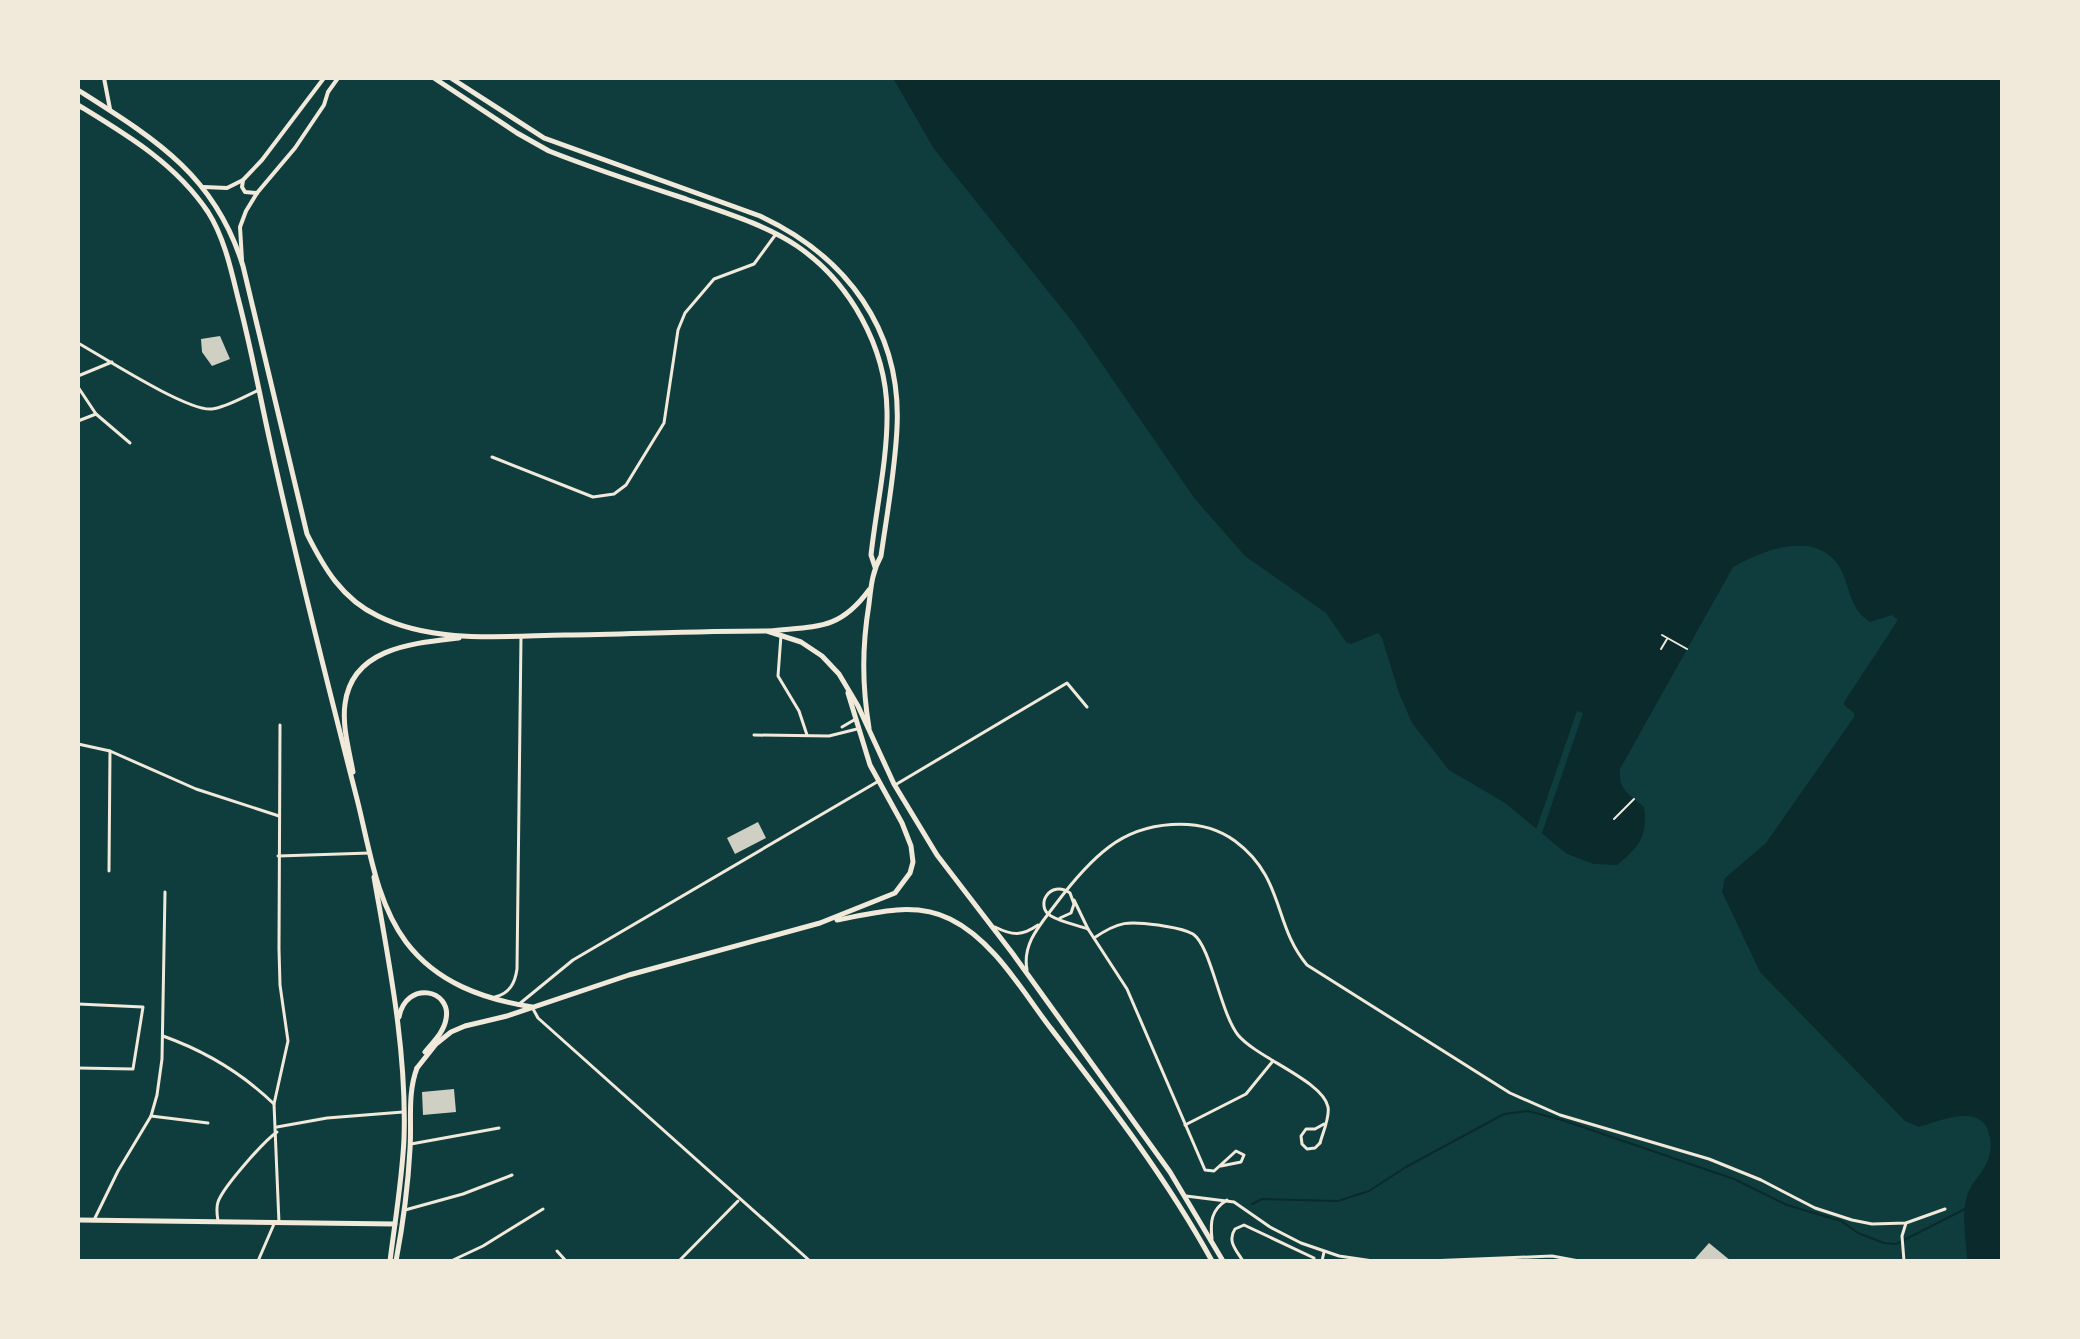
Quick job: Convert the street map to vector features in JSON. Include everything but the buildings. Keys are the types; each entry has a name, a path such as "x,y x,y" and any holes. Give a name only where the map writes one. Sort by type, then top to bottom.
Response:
{"main road":[{"path":"434,78 549,151 776,234 797,246 844,291 864,322 879,360 887,409 871,555 875,567"},
{"path":"451,78 544,138 784,227 821,253 852,284 874,318 892,369 897,428 881,556 870,590 862,655 869,729"},
{"path":"78,90 164,148 204,187 227,224 243,266 300,512 307,534 325,568 346,594 377,616 416,628 468,637"},
{"path":"78,105 158,156 179,177 209,214 232,272 336,721 386,907 407,943 454,984 491,998 532,1007"},
{"path":"357,798 344,714 348,692 355,677 369,661 396,648 468,637 767,631 833,623 853,611 870,590"},
{"path":"767,631 801,642 822,656 847,685 895,785 937,855 1186,1196 1223,1261"},
{"path":"820,923 889,897 902,886 910,873 912,853 908,838 877,782 854,720 847,685"},
{"path":"370,853 394,993 401,1062"},
{"path":"417,1068 436,1044 451,1032 629,975 820,923 889,911 921,910 950,919 974,934 994,954 1174,1196 1212,1261"},
{"path":"390,1261 404,1139 399,1015 405,1000 416,993 433,994 445,1007 446,1020 423,1055 411,1095 411,1144 405,1210 396,1261"},
{"path":"78,1220 395,1224"}],"street":[{"path":"104,78 111,111"},
{"path":"204,187 227,188 243,180 271,149 324,78"},
{"path":"243,266 240,227 257,193 295,148 338,78"},
{"path":"243,180 245,192 257,193"},
{"path":"492,457 593,497 614,494 626,485 664,423 678,330 685,313 714,279 754,264 776,234"},
{"path":"78,343 157,387 204,408 213,409 259,390"},
{"path":"78,376 112,362"},
{"path":"78,387 96,414 130,443"},
{"path":"78,421 96,414"},
{"path":"781,635 778,676 805,724 807,735"},
{"path":"491,998 503,995 511,988 517,969 521,636"},
{"path":"895,785 1067,683 1087,707"},
{"path":"829,736 854,720"},
{"path":"258,1261 277,1222 274,1104 288,1029 280,985 280,725"},
{"path":"754,735 829,736 857,729"},
{"path":"78,744 110,751 196,789 279,816"},
{"path":"109,871 110,751"},
{"path":"518,1005 573,960 877,782"},
{"path":"1027,975 1026,954 1042,923 1066,890 1109,847 1136,832 1187,823 1207,827 1233,839 1256,860 1270,881 1295,951 1307,965 1532,1105 1709,1159 1761,1180 1815,1208 1872,1224 1906,1223 1945,1209"},
{"path":"278,856 370,853"},
{"path":"1088,929 1048,914 1044,907 1046,895 1056,889 1066,890 1127,989 1205,1170 1214,1171 1236,1151 1244,1155 1241,1162 1221,1166"},
{"path":"94,1220 118,1171 151,1116 160,1077 165,892"},
{"path":"1060,918 1071,913 1074,900"},
{"path":"1094,938 1120,923 1131,921 1193,934 1203,946 1234,1029 1251,1047 1319,1090 1326,1102 1329,1111 1320,1143 1311,1149 1302,1144 1303,1131 1325,1123"},
{"path":"988,923 1017,935 1028,933 1042,923"},
{"path":"78,1004 143,1007 133,1069 78,1068"},
{"path":"532,1007 538,1018 810,1261"},
{"path":"163,1036 204,1052 241,1076 274,1104"},
{"path":"1185,1125 1246,1094 1273,1061"},
{"path":"218,1222 218,1200 277,1129 327,1118 403,1112"},
{"path":"151,1116 208,1123"},
{"path":"411,1144 499,1128"},
{"path":"1315,1129 1320,1135 1320,1143"},
{"path":"405,1210 463,1194 512,1175"},
{"path":"1186,1196 1227,1200 1240,1205 1277,1231 1316,1249 1373,1261"},
{"path":"679,1261 739,1200"},
{"path":"1212,1239 1210,1225 1213,1214 1227,1200"},
{"path":"451,1261 483,1246 543,1209"},
{"path":"1904,1261 1901,1251 1906,1223"},
{"path":"1243,1261 1233,1246 1232,1236 1235,1229 1244,1225 1314,1260 1316,1249"},
{"path":"557,1251 566,1261"},
{"path":"1322,1261 1324,1252"},
{"path":"1428,1261 1552,1256 1579,1261"}],"path":[{"path":"1662,635 1687,649"},
{"path":"1661,649 1668,638"},
{"path":"1614,819 1634,799"}],"water":[{"path":"893,78 2002,78 2002,1261 1968,1261 1967,1258 1965,1203 1990,1153 1990,1138 1985,1124 1969,1116 1948,1118 1919,1127 1905,1121 1760,972 1722,892 1725,878 1766,843 1854,717 1844,702 1898,620 1892,615 1870,622 1852,601 1834,559 1808,546 1777,549 1733,567 1620,769 1623,787 1644,807 1645,826 1640,840 1617,865 1594,864 1567,854 1505,803 1449,770 1412,723 1378,633 1351,644 1346,642 1326,613 1245,556 1195,499 1075,325 934,149"}],"pier":[{"path":"1577,711 1583,713 1542,833 1536,830"}],"waterway":[{"path":"1252,1204 1262,1199 1338,1201 1369,1191 1406,1167 1504,1114 1528,1111 1734,1179 1787,1205 1841,1221 1858,1233 1884,1243 1896,1244 1965,1209"}]}
